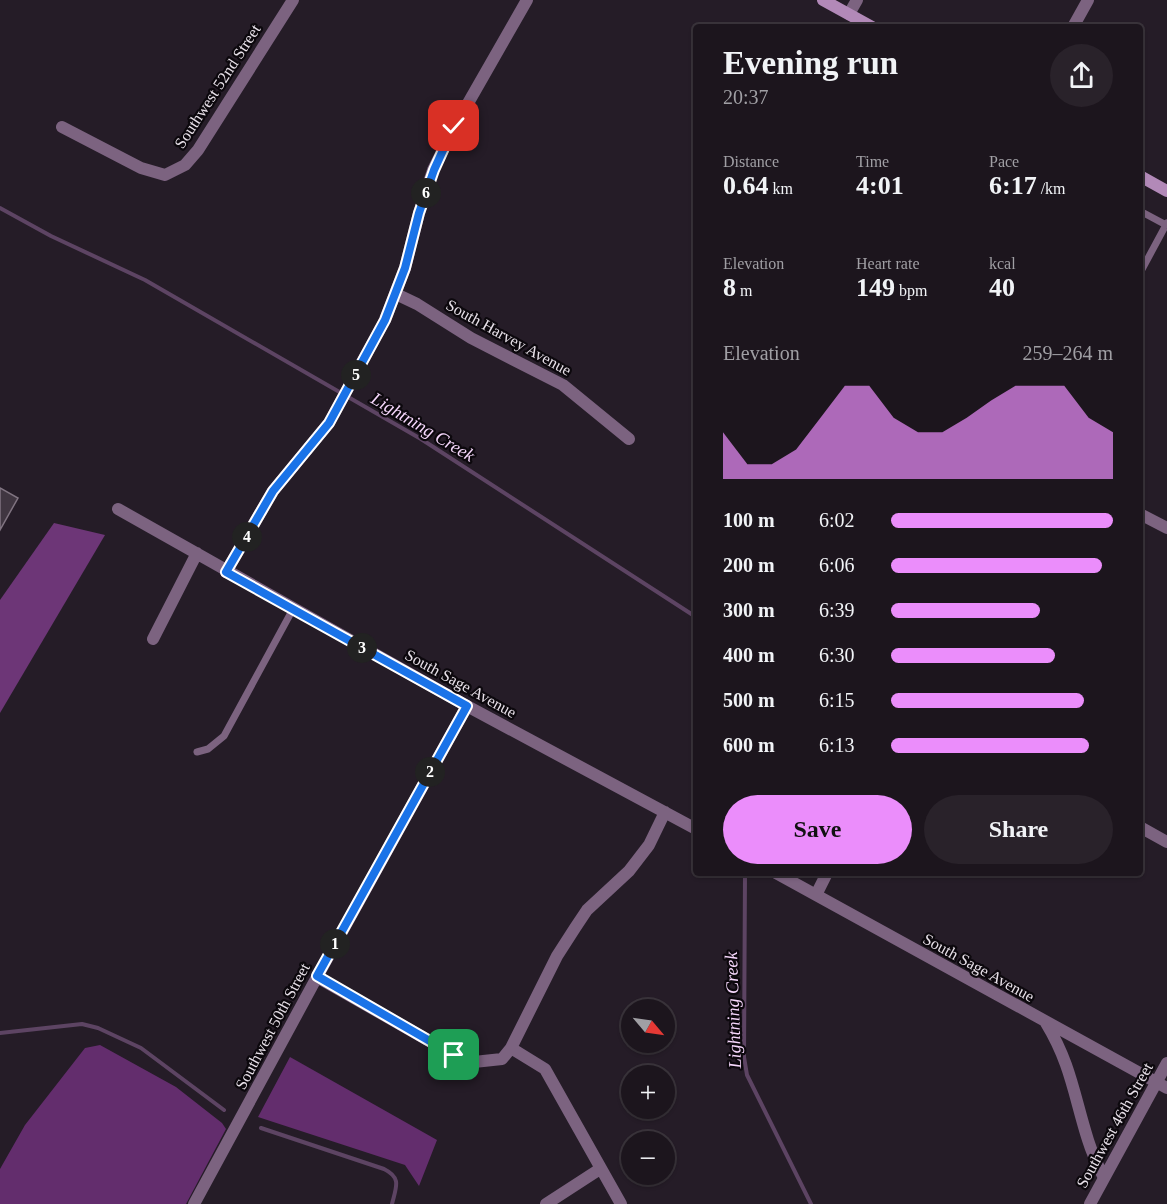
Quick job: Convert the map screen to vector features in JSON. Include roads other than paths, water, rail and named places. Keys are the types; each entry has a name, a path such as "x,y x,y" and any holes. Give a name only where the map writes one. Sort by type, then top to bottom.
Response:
{"main road":[{"path":"823,0 867,24"},
{"path":"1143,178 1167,191"}],"street":[{"name":"Southwest 52nd Street","path":"62,127 141,168 165,175 184,165 198,150 293,0"},
{"path":"226,572 273,491 329,423 359,370 396,294 434,170 454,126 527,0"},
{"path":"849,14 857,0"},
{"path":"1075,24 1088,0"},
{"name":"South Harvey Avenue","path":"396,294 417,304 471,338 563,385 629,439"},
{"name":"South Sage Avenue","path":"118,509 467,706 693,827"},
{"path":"1143,516 1167,528"},
{"path":"153,639 197,553"},
{"name":"Southwest 50th Street","path":"194,1204 467,706"},
{"path":"317,976 454,1055 474,1062 502,1059 512,1048 557,956 587,910 629,871 649,845 665,812"},
{"path":"1143,829 1167,842"},
{"name":"South Sage Avenue","path":"781,876 1162,1085"},
{"path":"816,895 826,876"},
{"path":"1046,1023 1059,1043 1070,1073 1088,1142 1104,1178"},
{"path":"512,1048 546,1068 621,1204"},
{"name":"Southwest 46th Street","path":"1093,1203 1104,1178 1162,1085 1167,1063"},
{"path":"546,1204 600,1169"}],"lane":[{"path":"1143,212 1166,224 1143,267"},
{"path":"197,752 208,749 225,736 293,609"}],"waterway":[{"name":"Lightning Creek","path":"0,208 51,236 145,280 421,439 693,615"},
{"name":"Lightning Creek","path":"745,876 744,1057 747,1075 811,1204"},
{"path":"0,1033 82,1024 98,1028 141,1048 224,1110"},
{"path":"261,1128 390,1172 396,1184 392,1204"}]}
